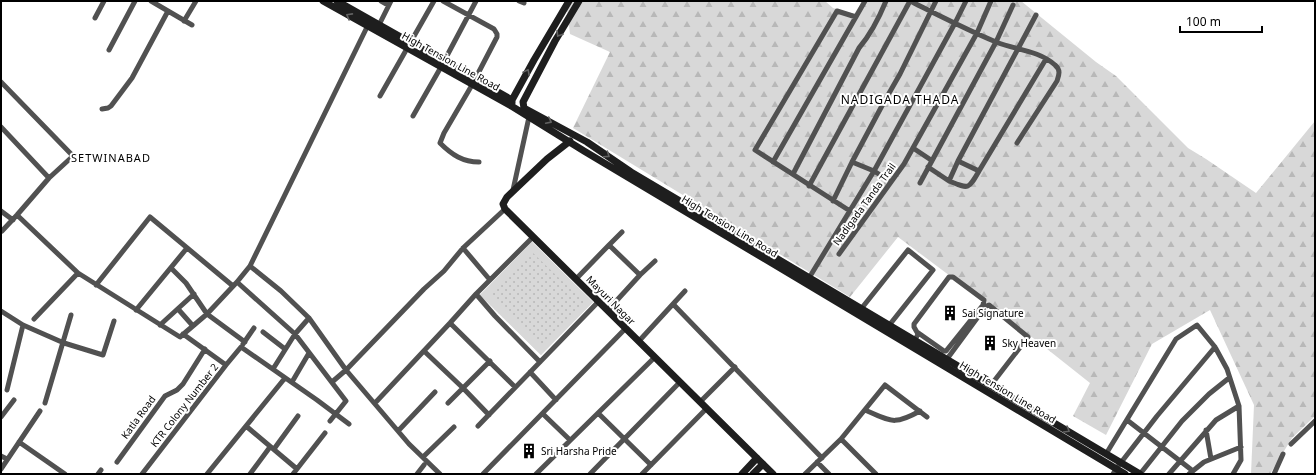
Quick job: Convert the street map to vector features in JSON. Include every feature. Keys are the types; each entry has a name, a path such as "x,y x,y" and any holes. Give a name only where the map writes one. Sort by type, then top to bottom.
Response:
{"main road":[{"name":"High Tension Line Road","path":"322,1 378,27 473,82 513,103 528,117 809,278 861,309 887,328 939,351 947,359 1140,474"},
{"path":"337,1 369,23"},
{"path":"513,103 534,60 569,1"},
{"name":"High Tension Line Road","path":"579,1 541,66 522,105 524,108 574,134 696,213 887,328 1115,471 1124,474"},
{"path":"505,209 503,204 504,200 547,159 570,141"},
{"name":"Mayuri Nagar","path":"505,209 773,474"},
{"path":"742,474 757,458"},
{"path":"753,474 763,464"}],"street":[{"path":"95,18 104,1"},
{"path":"109,50 135,1"},
{"path":"151,1 192,25"},
{"path":"184,21 196,1"},
{"path":"378,27 390,3 381,1"},
{"path":"380,96 434,1"},
{"path":"443,1 494,29 497,35 440,143 460,159 470,162 480,162"},
{"path":"412,116 443,64 476,1"},
{"path":"773,162 865,1"},
{"path":"793,174 859,48 869,36 879,18 886,1"},
{"path":"809,186 910,1 996,42 1034,52 1055,64 1060,74 1057,81 1017,143"},
{"path":"833,201 852,162 932,12 936,1"},
{"path":"809,278 885,152 956,23 966,1"},
{"path":"977,33 992,1"},
{"path":"920,183 931,160 996,42 1013,5"},
{"path":"102,109 111,106 132,78 168,11"},
{"path":"850,211 755,150 837,11 856,17"},
{"path":"949,181 958,161 1036,15"},
{"path":"17,215 78,273 180,337 207,314 250,266 369,23"},
{"name":"Nadigada Tanda Trail","path":"839,254 904,164 977,33"},
{"path":"928,167 949,181 963,187 970,186 1046,59"},
{"path":"1,82 73,156 49,178 2,231"},
{"path":"513,191 528,117"},
{"path":"1,127 49,178"},
{"path":"913,148 931,160"},
{"path":"958,161 979,171"},
{"path":"852,162 874,171 891,182"},
{"path":"332,382 346,370 424,289 444,271 463,248 505,209"},
{"path":"1,211 13,220"},
{"path":"96,285 150,217 187,248 235,284 295,334 346,401 330,421"},
{"path":"576,279 622,232"},
{"path":"375,403 476,294 533,237"},
{"path":"609,245 640,275"},
{"path":"136,310 187,248"},
{"path":"463,248 490,280"},
{"path":"861,309 908,250 933,270 887,328"},
{"path":"608,310 655,261"},
{"path":"250,266 281,291 310,318 346,370 409,444 440,474"},
{"path":"171,268 186,283 207,314 244,342"},
{"path":"34,319 78,273"},
{"path":"953,277 984,302 947,350 939,351 917,332 914,324 948,278 953,277"},
{"path":"639,341 685,291"},
{"path":"160,325 194,294"},
{"path":"476,294 495,316 540,362"},
{"path":"478,426 598,301"},
{"path":"673,304 822,458"},
{"path":"947,359 986,306 989,305 1028,337 991,385"},
{"path":"178,309 193,326"},
{"path":"1,311 23,325 64,344 103,355 114,321"},
{"path":"45,403 64,344 71,316"},
{"path":"274,369 295,334 310,318"},
{"path":"450,323 515,387"},
{"path":"7,390 23,325"},
{"path":"1106,454 1176,339 1197,325 1215,347 1227,369 1239,406 1241,460 1234,474"},
{"name":"KTR Colony Number 2","path":"142,474 241,347 254,328"},
{"path":"483,474 626,328"},
{"path":"263,332 285,349"},
{"path":"915,340 918,335 917,332"},
{"path":"183,334 226,365"},
{"path":"241,347 336,413 349,424"},
{"path":"1115,471 1215,347"},
{"name":"Katla Road","path":"117,462 165,396 177,390 183,384 205,349"},
{"path":"424,351 490,415"},
{"path":"292,382 309,352"},
{"path":"536,474 655,357"},
{"path":"448,403 490,361"},
{"path":"700,402 735,368"},
{"path":"530,372 556,400"},
{"path":"207,474 285,378"},
{"path":"1140,474 1182,421 1209,394 1229,378"},
{"path":"590,474 680,382"},
{"path":"805,474 841,439 885,385 927,417"},
{"path":"398,430 435,392"},
{"path":"1,417 14,400"},
{"path":"1169,474 1216,420 1239,406"},
{"path":"642,474 707,408"},
{"path":"865,410 894,421 907,418 920,411"},
{"path":"1,469 40,411"},
{"path":"598,413 652,465"},
{"path":"543,414 570,440"},
{"path":"250,474 298,416"},
{"path":"1127,420 1162,447 1191,473 1204,462 1241,447"},
{"path":"1291,444 1315,420"},
{"path":"246,426 298,469"},
{"path":"423,457 454,427"},
{"path":"1206,430 1211,459"},
{"path":"293,474 325,434"},
{"path":"841,439 876,474"},
{"path":"19,442 65,474"},
{"path":"1274,474 1283,454"},
{"path":"1,456 7,459"},
{"path":"817,462 829,474"},
{"path":"417,474 424,464"}],"green space":[{"path":"566,1 825,1 833,8 854,14 863,1 1021,1 1096,62 1116,76 1188,148 1256,193 1315,121 1315,416 1292,438 1270,474 1251,474 1254,405 1210,310 1152,344 1106,435 1073,416 1090,383 1037,341 898,237 850,297 573,128 610,52 570,34"},
{"path":"532,242 593,302 541,355 480,295"},
{"path":"532,242 593,302 541,355 480,295","holes":["532,252 584,302 542,345 490,295"]}],"place":[{"name":"Sai Signature","path":"950,313"},
{"name":"Sky Heaven","path":"990,343"},
{"name":"Sri Harsha Pride","path":"529,451"}],"district":[{"name":"NADIGADA THADA","path":"900,100"},
{"name":"SETWINABAD","path":"111,158"}]}
